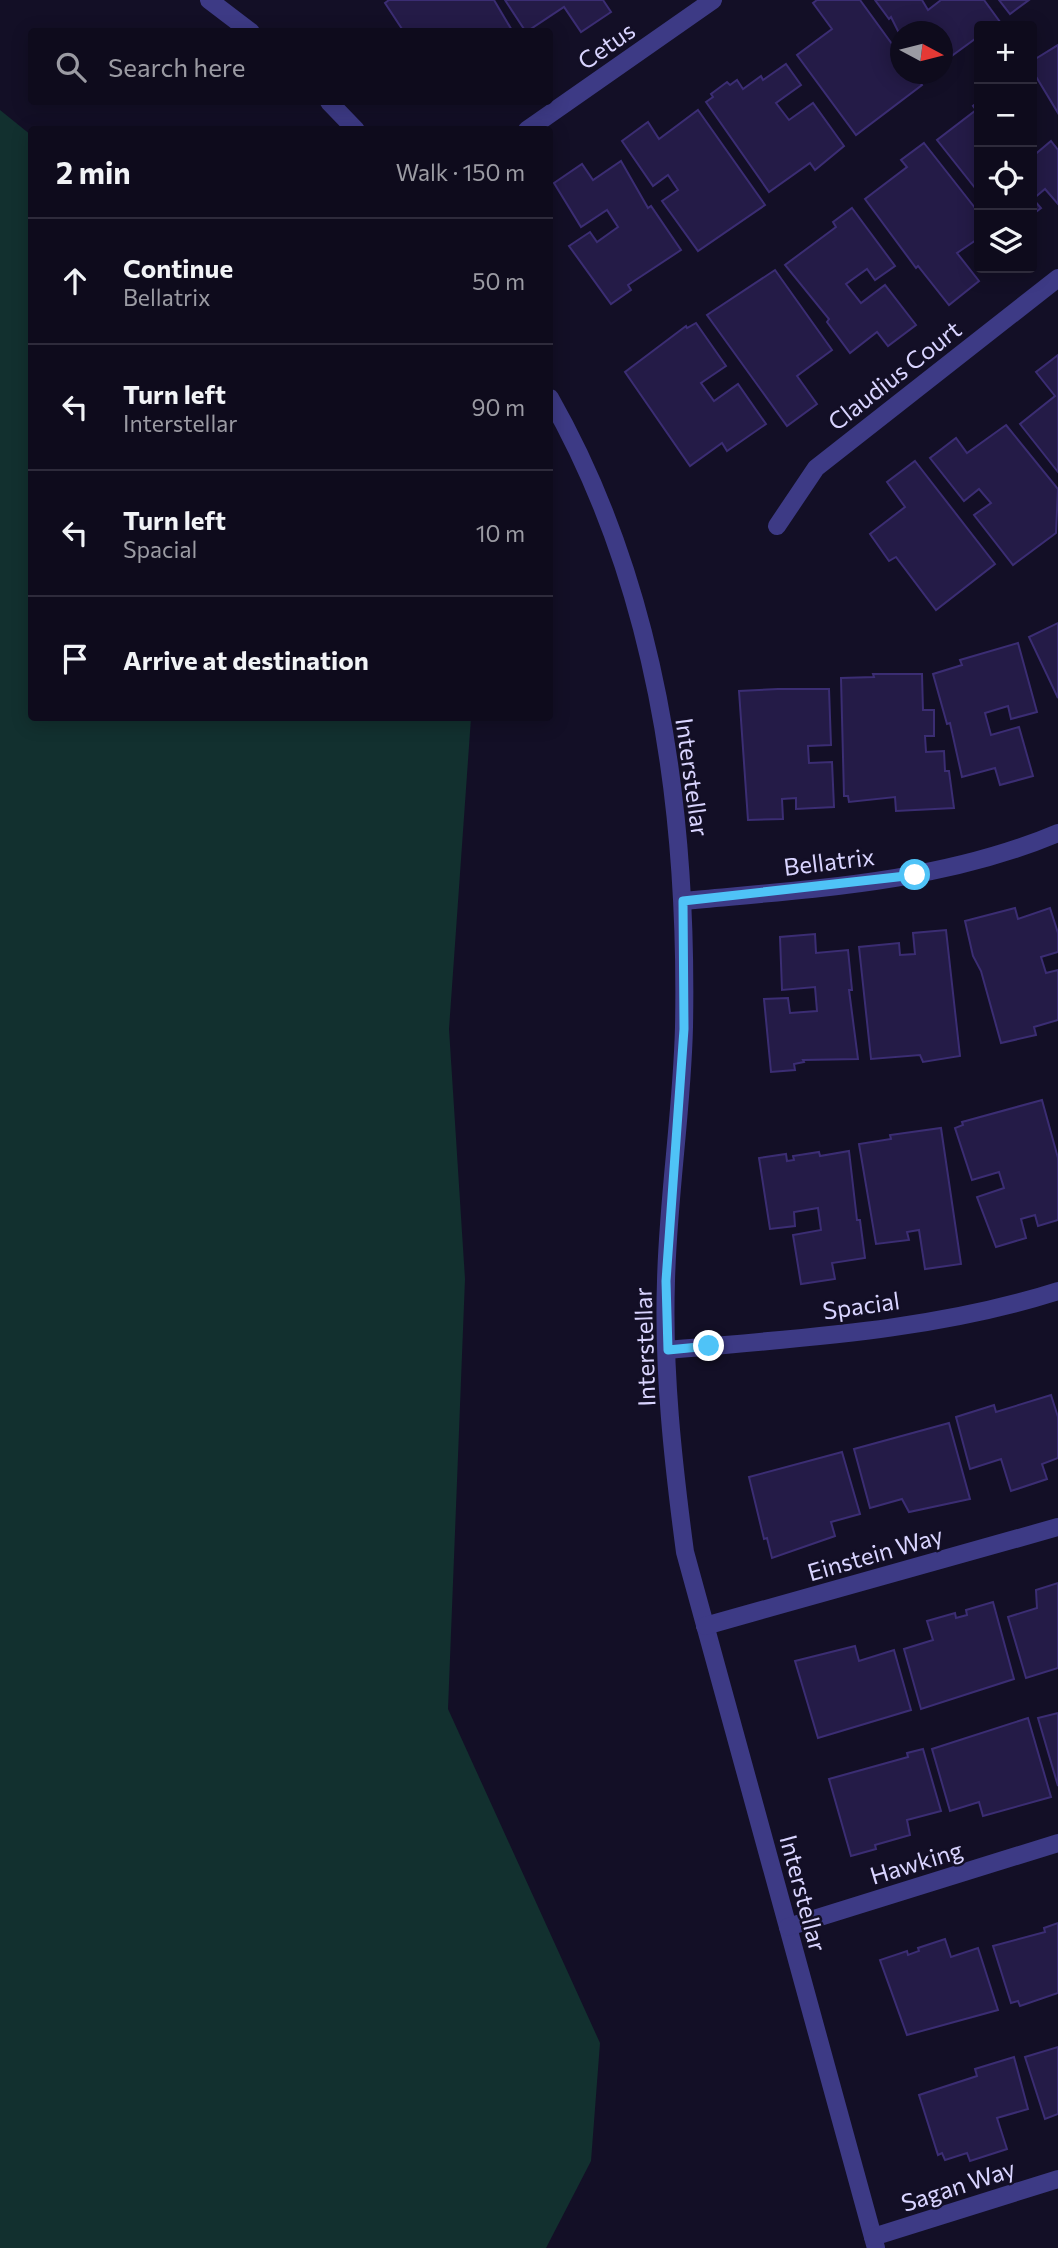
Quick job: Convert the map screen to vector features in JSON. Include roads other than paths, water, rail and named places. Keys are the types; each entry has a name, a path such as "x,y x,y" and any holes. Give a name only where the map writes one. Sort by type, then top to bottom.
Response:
{"street":[{"path":"209,0 246,28"},
{"name":"Cetus","path":"533,126 713,0"},
{"path":"332,105 352,126"},
{"name":"Claudius Court","path":"777,526 816,468 1058,278"},
{"name":"Interstellar","path":"553,404 607,519 638,609 657,696 674,805 683,901 684,1029 666,1281 671,1445 685,1552 874,2243"},
{"name":"Bellatrix","path":"683,901 915,875 1016,851 1058,833"},
{"name":"Spacial","path":"668,1350 830,1334 939,1319 1058,1291"},
{"name":"Einstein Way","path":"705,1626 1058,1527"},
{"name":"Hawking","path":"788,1927 1058,1843"},
{"name":"Sagan Way","path":"874,2243 1058,2179"}]}
